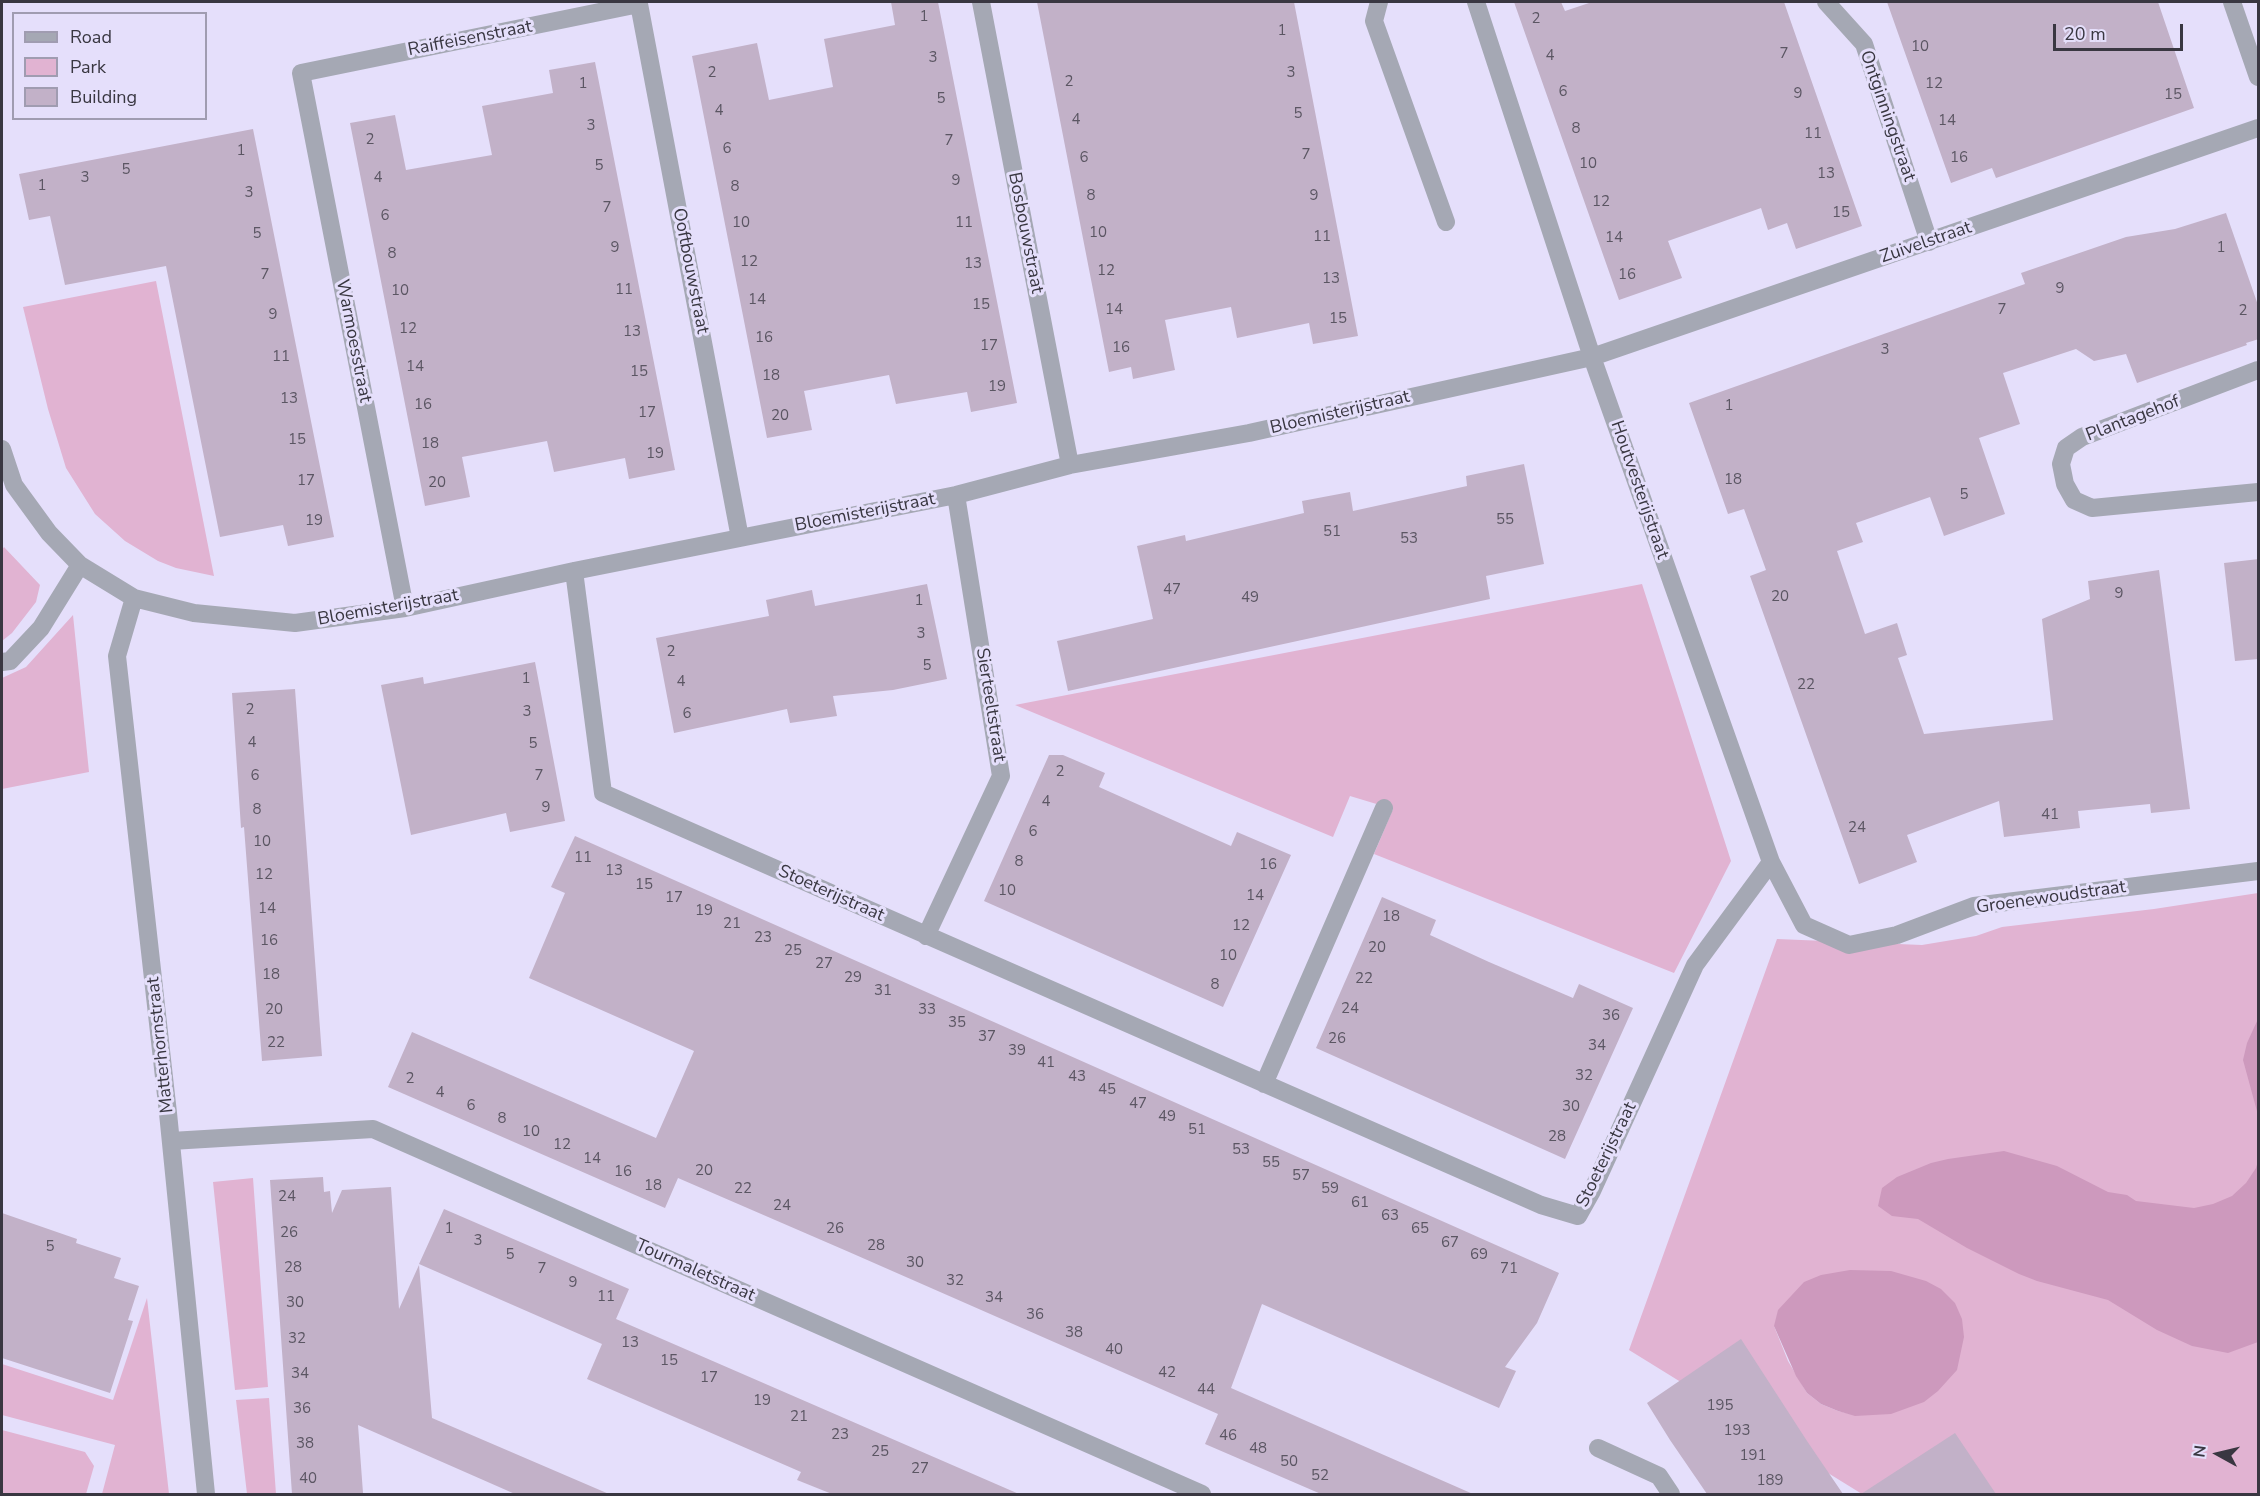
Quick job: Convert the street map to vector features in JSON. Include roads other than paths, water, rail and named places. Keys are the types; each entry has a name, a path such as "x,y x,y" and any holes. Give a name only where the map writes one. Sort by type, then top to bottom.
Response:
{"street":[{"name":"Bosbouwstraat","path":"981,2 1070,465"},
{"path":"1379,2 1374,21 1446,222"},
{"name":"Houtvesterijstraat","path":"1476,2 1592,357 1771,862 1804,925 1848,945"},
{"name":"Ontginningstraat","path":"1826,2 1864,44 1929,242"},
{"path":"2232,2 2259,77"},
{"name":"Raiffeisenstraat","path":"301,73 639,4"},
{"name":"Ooftbouwstraat","path":"639,4 740,538"},
{"name":"Warmoesstraat","path":"301,73 405,608"},
{"name":"Zuivelstraat","path":"1592,357 2259,128"},
{"name":"Bloemisterijstraat","path":"2,449 14,485 49,533 80,565 134,598 194,613 295,623 405,608 574,571 956,495 1070,465 1249,434 1592,357"},
{"name":"Plantagehof","path":"2259,370 2082,437 2067,448 2061,464 2065,484 2074,500 2092,508 2259,492"},
{"name":"Sierteeltstraat","path":"926,936 1001,776 956,495"},
{"path":"2,662 10,661 41,628 80,565"},
{"name":"Stoeterijstraat","path":"574,571 603,793 1541,1205 1578,1216 1592,1191 1695,965 1771,862"},
{"name":"Matterhornstraat","path":"134,598 117,656 171,1141 206,1494"},
{"path":"1264,1084 1384,808"},
{"name":"Groenewoudstraat","path":"1848,945 1897,935 1974,906 2259,871"},
{"name":"Tourmaletstraat","path":"171,1141 373,1129 1202,1494"},
{"path":"1598,1448 1659,1476 1671,1494"}]}
